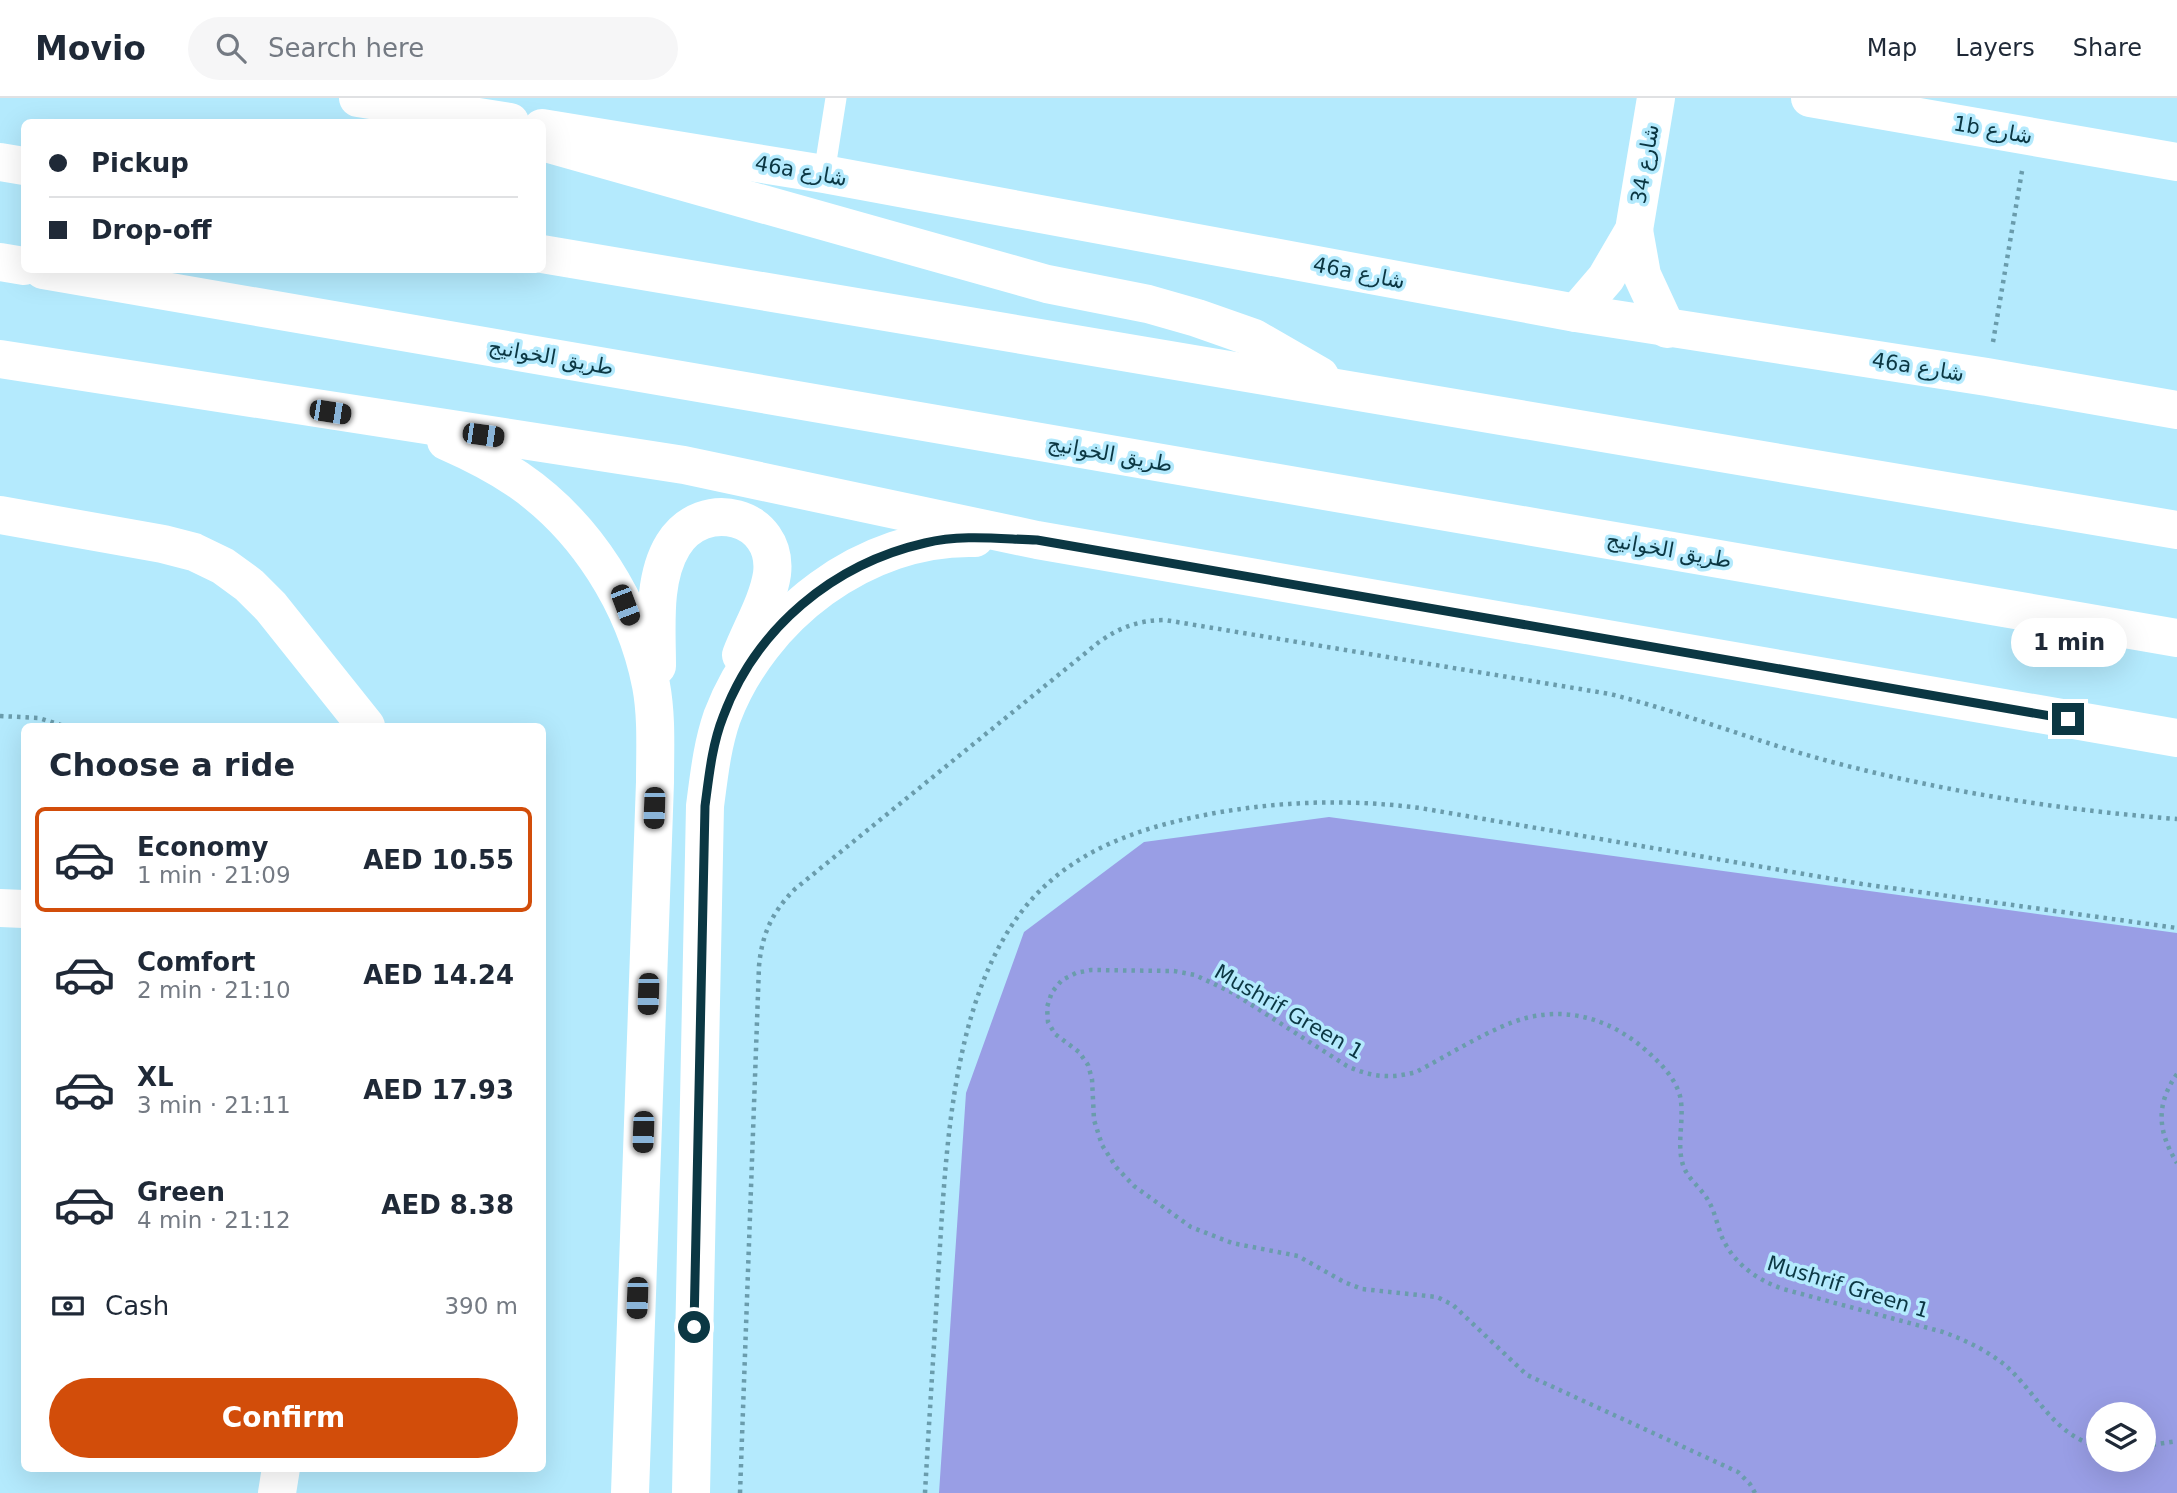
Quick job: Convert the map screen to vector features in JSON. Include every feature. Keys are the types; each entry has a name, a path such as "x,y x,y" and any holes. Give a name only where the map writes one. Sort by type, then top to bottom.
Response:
{"main road":[{"path":"358,98 491,119"},
{"name":"1b شارع","path":"1810,98 2177,162"},
{"name":"شارع 34","path":"1647,100 1634,230 1642,275 1667,329"},
{"path":"422,108 463,119"},
{"name":"46a شارع","path":"546,129 824,174 1667,329 1987,377 2177,410"},
{"path":"546,143 1048,284 1148,304 1197,318 1254,338 1343,389"},
{"path":"0,162 21,166"},
{"name":"شارع 34","path":"1576,313 1606,278 1634,230"},
{"path":"546,255 2177,530"},
{"path":"0,262 21,266"},
{"name":"طريق الخوانيج","path":"60,273 2177,638"},
{"path":"0,359 684,466 1037,540 2177,738"},
{"path":"413,425 482,458 517,479 550,504 604,568 625,605 641,645 651,687 655,728"},
{"path":"0,515 163,544 194,552 223,566 249,585 271,607 364,723"},
{"path":"630,1493 658,607 665,562 683,531 698,521 734,517 755,529 769,548 772,575 738,661 710,761 705,806 691,1493"},
{"path":"722,717 742,676 764,643 791,613 823,587 858,566 927,542 963,538 1037,540"},
{"path":"0,908 21,909"},
{"path":"253,1472 254,1493"},
{"path":"278,1493 281,1472"}],"lane":[{"path":"824,174 836,98"}],"path":[{"path":"1987,377 2028,136"},
{"path":"740,1493 759,966 765,931 772,916 795,889 1099,642 1123,627 1137,622 1166,620 1609,694 1657,706 1819,758 1914,782 2070,809 2177,819"},
{"path":"0,716 39,718 55,723"},
{"path":"925,1493 949,1130 960,1063 978,997 1012,926 1032,900 1055,877 1112,841 1188,818 1234,810 1326,801 1373,802 1862,884 2177,928"},
{"name":"Mushrif Green 1","path":"1755,1493 1751,1484 1730,1468 1527,1375 1453,1305 1437,1297 1362,1289 1298,1256 1232,1243 1211,1236 1180,1219 1135,1186 1116,1167 1102,1145 1094,1120 1092,1079 1087,1065 1079,1052 1055,1034 1048,1022 1052,992 1062,980 1091,970 1153,969 1195,975 1233,993 1347,1066 1381,1077 1416,1072 1525,1018 1580,1015 1615,1027 1631,1037 1662,1065 1673,1079 1682,1113 1683,1166 1710,1203 1733,1256 1747,1271 1764,1282 1783,1289 1965,1340 2004,1365 2061,1427 2086,1441"},
{"path":"2177,1074 2167,1087 2161,1116 2165,1144 2177,1163"},
{"path":"2156,1444 2177,1441"}],"shaded area":[{"path":"1329,817 2177,933 2177,1493 939,1493 966,1093 1024,932 1144,842"}],"route":[{"path":"694,1327 705,806 710,761 722,717 742,676 764,643 791,613 823,587 858,566 927,542 963,538 1037,540 2068,719"}]}
